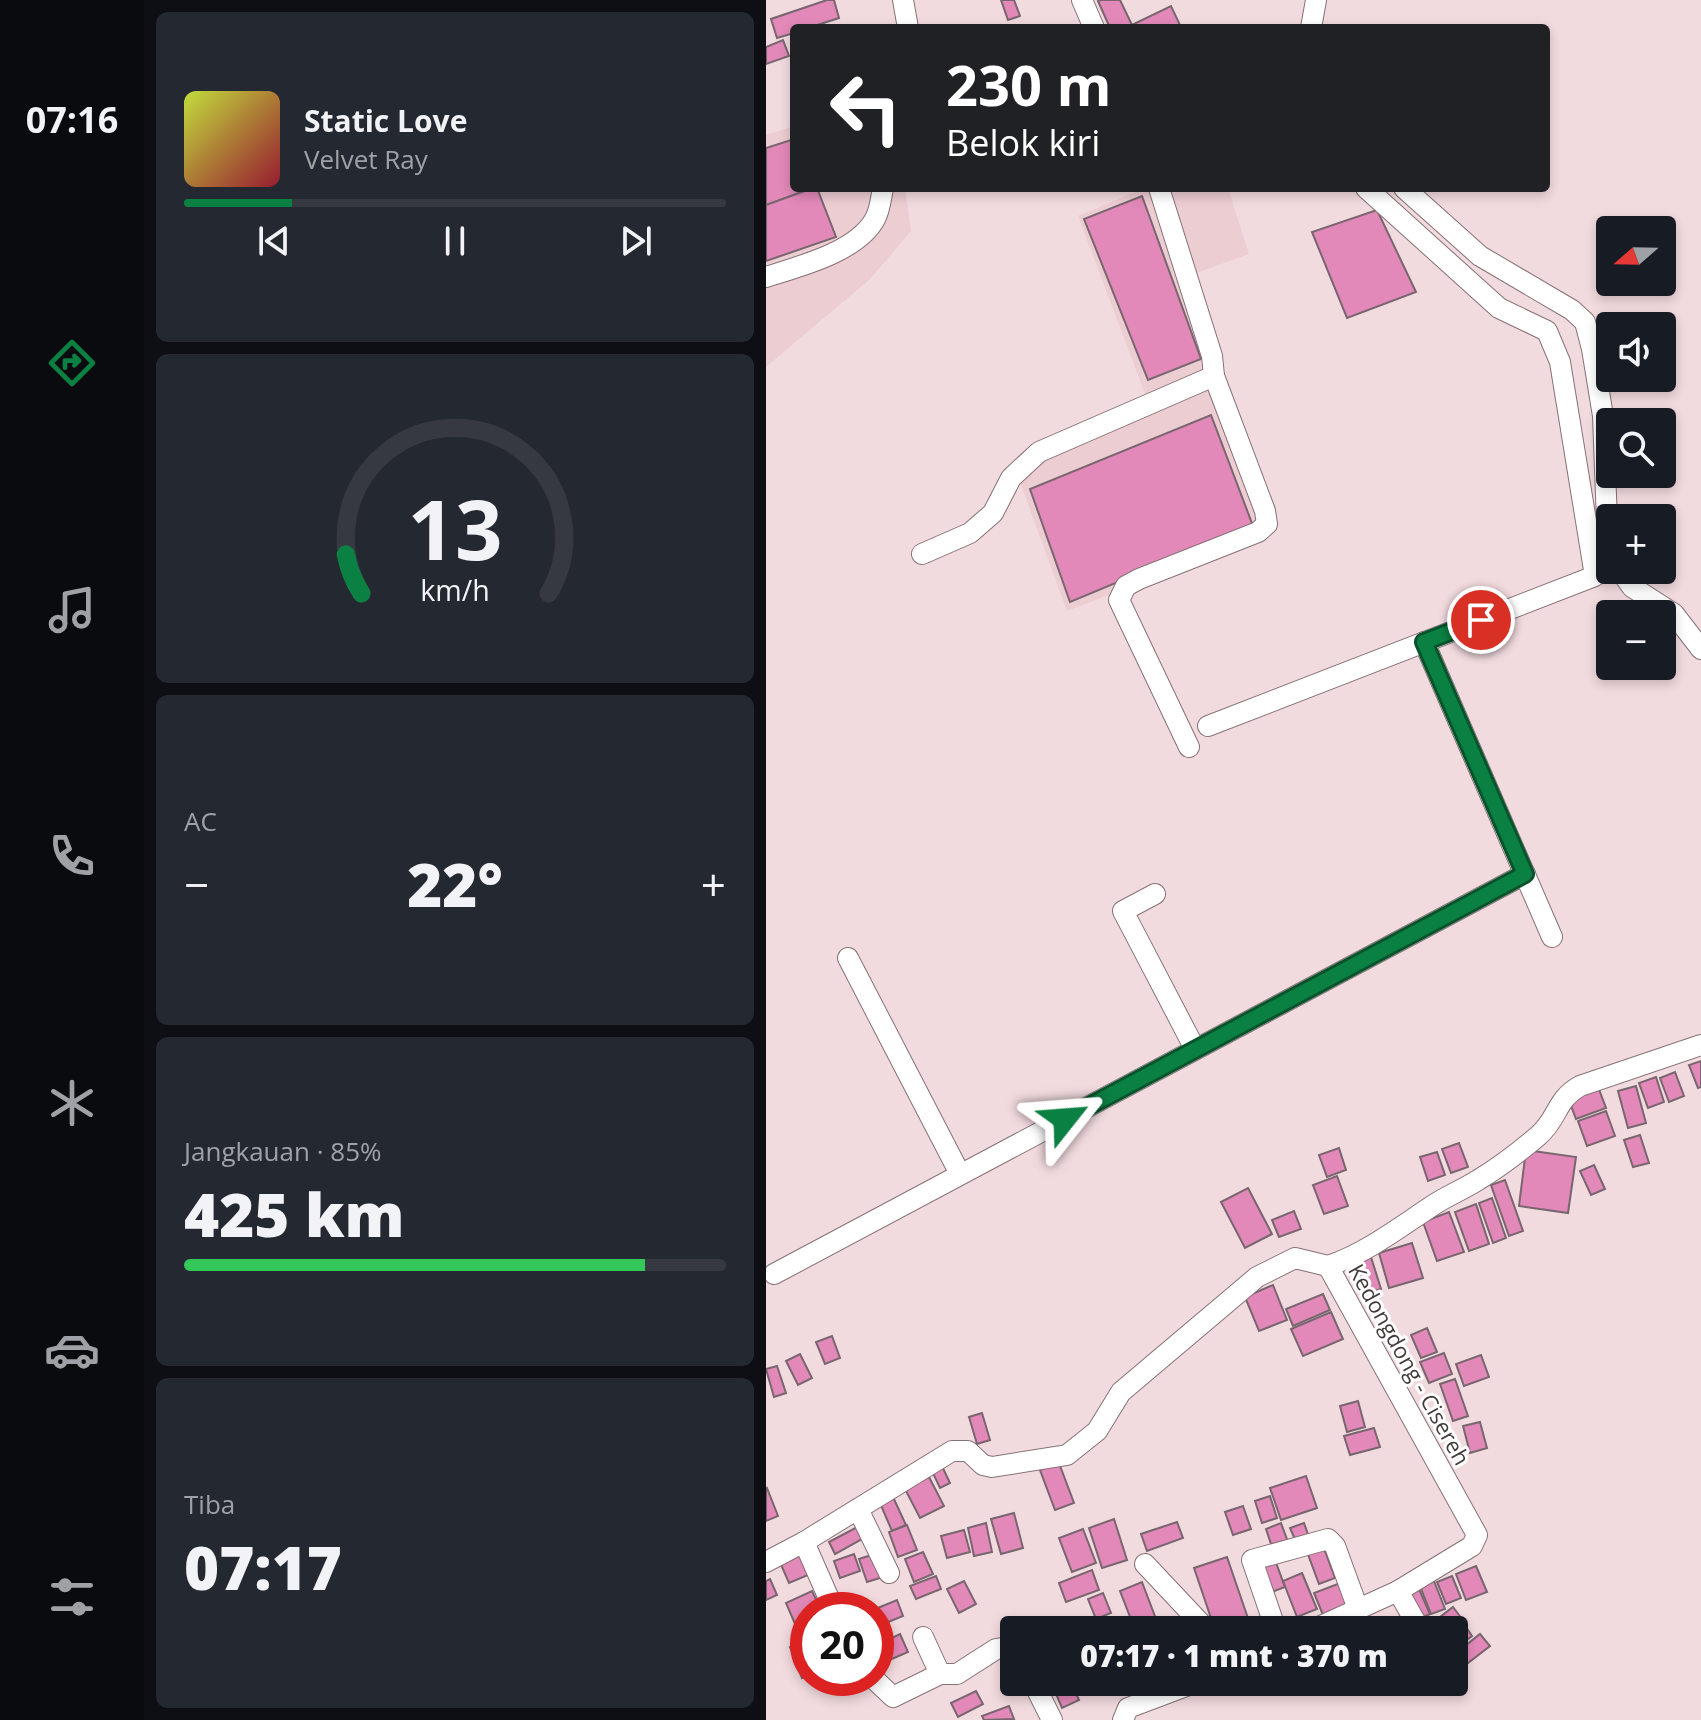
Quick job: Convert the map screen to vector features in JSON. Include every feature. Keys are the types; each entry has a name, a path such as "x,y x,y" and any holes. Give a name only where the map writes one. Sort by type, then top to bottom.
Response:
{"street":[{"path":"1082,0 1092,24"},
{"path":"1312,24 1316,0"},
{"path":"766,277 842,249 861,237 876,217 882,192"},
{"path":"1160,192 1212,356 1214,376 1265,511 1267,524 1258,532 1139,579 1126,586 1119,600 1189,747"},
{"path":"1208,726 1595,576 1560,362 1547,331 1499,308 1370,192"},
{"path":"1408,192 1480,256 1572,310 1585,322 1603,416 1606,504"},
{"path":"922,554 970,533 993,513 1011,478 1039,452 1214,376"},
{"path":"1630,584 1674,614 1701,649"},
{"path":"1424,642 1552,937"},
{"path":"774,1274 1525,874"},
{"path":"1155,894 1123,911 1195,1049"},
{"path":"848,958 960,1174"},
{"name":"Kedongdong - Cisereh","path":"1343,1616 1398,1591 1472,1546 1477,1535 1328,1266 1349,1259 1449,1195 1478,1181 1539,1135 1553,1121 1564,1096 1569,1092 1701,1045"},
{"path":"766,1562 952,1451 968,1451 983,1465 992,1467 1067,1455 1097,1431 1121,1392 1257,1277 1295,1258 1328,1266"},
{"path":"858,1509 889,1573"},
{"path":"1271,1616 1252,1560 1328,1539 1335,1546 1358,1609"},
{"path":"804,1542 826,1592"},
{"path":"1145,1564 1194,1616"},
{"path":"1398,1591 1412,1616"},
{"path":"923,1637 940,1674"},
{"path":"892,1696 940,1674 957,1674 1000,1648"},
{"path":"1040,1696 1052,1720"},
{"path":"1123,1720 1128,1708 1160,1696"}],"shaded area":[{"path":"790,127 790,192 906,192 911,231 870,279 766,367 766,135"},
{"path":"1135,192 1229,192 1249,254 1194,274 1221,375 1277,531 1067,611 1012,460 1147,399 1078,216"}],"building":[{"path":"827,0 834,0 839,18 820,24 790,24 790,34 777,38 771,19"},
{"path":"1001,0 1014,0 1020,16 1008,20"},
{"path":"1120,0 1132,24 1108,24 1098,1"},
{"path":"1171,6 1180,24 1134,24"},
{"path":"783,40 789,56 766,64 766,47"},
{"path":"790,140 790,192 802,192 766,205 766,148"},
{"path":"802,192 819,192 836,237 766,261 766,205"},
{"path":"1142,196 1201,359 1148,380 1084,219"},
{"path":"1377,210 1416,292 1347,318 1312,232"},
{"path":"1211,415 1253,526 1070,602 1030,489"},
{"path":"1701,1061 1701,1087 1698,1088 1689,1065"},
{"path":"1675,1072 1684,1096 1669,1102 1660,1078"},
{"path":"1656,1077 1664,1102 1648,1108 1639,1083"},
{"path":"1597,1084 1606,1108 1576,1119 1567,1095"},
{"path":"1636,1086 1646,1123 1628,1128 1618,1091"},
{"path":"1606,1111 1615,1136 1587,1146 1578,1121"},
{"path":"1640,1135 1649,1163 1633,1167 1624,1140"},
{"path":"1459,1143 1468,1167 1451,1173 1442,1149"},
{"path":"1339,1148 1346,1170 1327,1177 1319,1155"},
{"path":"1526,1150 1576,1157 1568,1213 1519,1206"},
{"path":"1437,1152 1445,1175 1428,1181 1420,1157"},
{"path":"1594,1165 1605,1189 1591,1195 1580,1171"},
{"path":"1337,1176 1348,1206 1324,1214 1313,1185"},
{"path":"1505,1180 1523,1231 1509,1236 1491,1185"},
{"path":"1248,1188 1272,1234 1245,1248 1221,1202"},
{"path":"1492,1198 1506,1238 1493,1243 1479,1203"},
{"path":"1476,1204 1489,1244 1469,1251 1455,1212"},
{"path":"1294,1211 1301,1229 1279,1237 1272,1220"},
{"path":"1449,1212 1464,1252 1437,1261 1423,1222"},
{"path":"1412,1243 1423,1278 1389,1288 1379,1253"},
{"path":"1371,1257 1381,1289 1365,1294 1355,1262"},
{"path":"1273,1285 1287,1320 1259,1331 1245,1297"},
{"path":"1323,1294 1330,1310 1293,1326 1286,1309"},
{"path":"1331,1312 1343,1339 1303,1356 1291,1329"},
{"path":"1427,1328 1437,1352 1421,1358 1411,1335"},
{"path":"832,1336 840,1358 825,1364 816,1342"},
{"path":"1444,1353 1452,1374 1429,1383 1420,1362"},
{"path":"800,1354 812,1378 798,1385 786,1361"},
{"path":"1481,1355 1489,1377 1464,1386 1456,1364"},
{"path":"777,1366 786,1393 774,1397 766,1369"},
{"path":"1455,1379 1468,1416 1453,1421 1440,1384"},
{"path":"1358,1401 1365,1427 1347,1432 1340,1406"},
{"path":"982,1413 990,1440 977,1444 969,1417"},
{"path":"1480,1422 1487,1448 1470,1453 1463,1426"},
{"path":"1374,1428 1380,1447 1350,1455 1344,1436"},
{"path":"1059,1463 1074,1503 1055,1510 1040,1470"},
{"path":"941,1464 950,1483 940,1488 931,1469"},
{"path":"1306,1476 1317,1508 1281,1520 1270,1488"},
{"path":"929,1477 944,1506 920,1518 905,1489"},
{"path":"766,1489 778,1516 766,1521"},
{"path":"1270,1496 1277,1518 1262,1523 1255,1501"},
{"path":"893,1497 906,1525 892,1531 880,1503"},
{"path":"1243,1506 1251,1529 1233,1535 1225,1512"},
{"path":"1014,1513 1023,1548 1001,1554 991,1519"},
{"path":"1114,1519 1127,1560 1102,1568 1089,1528"},
{"path":"1177,1522 1183,1538 1147,1551 1141,1534"},
{"path":"986,1523 992,1552 974,1556 968,1528"},
{"path":"1281,1523 1288,1542 1272,1547 1266,1529"},
{"path":"1304,1523 1310,1540 1297,1544 1290,1528"},
{"path":"863,1524 869,1535 835,1554 829,1542"},
{"path":"907,1525 917,1550 898,1557 889,1532"},
{"path":"1083,1529 1096,1563 1072,1572 1059,1538"},
{"path":"964,1530 970,1552 947,1558 941,1536"},
{"path":"1322,1543 1335,1578 1319,1584 1306,1549"},
{"path":"798,1552 808,1575 789,1583 779,1560"},
{"path":"923,1552 933,1574 914,1582 905,1559"},
{"path":"878,1553 886,1576 867,1582 859,1559"},
{"path":"854,1554 860,1571 840,1578 834,1561"},
{"path":"1227,1557 1247,1616 1210,1616 1194,1568"},
{"path":"1275,1560 1285,1587 1269,1593 1259,1566"},
{"path":"1476,1566 1487,1592 1466,1600 1456,1574"},
{"path":"1092,1570 1099,1590 1066,1602 1059,1583"},
{"path":"1302,1573 1317,1609 1297,1616 1283,1581"},
{"path":"936,1576 941,1589 916,1599 910,1586"},
{"path":"1452,1576 1461,1598 1446,1604 1437,1582"},
{"path":"770,1579 777,1595 766,1600 766,1581"},
{"path":"964,1581 976,1604 959,1613 947,1589"},
{"path":"1434,1581 1445,1609 1431,1614 1420,1586"},
{"path":"1142,1582 1155,1616 1130,1616 1120,1591"},
{"path":"1343,1582 1354,1608 1335,1616 1323,1616 1314,1593"},
{"path":"1418,1587 1430,1614 1414,1616 1404,1593"},
{"path":"1103,1593 1111,1613 1095,1616 1088,1599"},
{"path":"897,1600 903,1616 894,1620 894,1601"},
{"path":"1453,1607 1460,1616 1441,1616"},
{"path":"900,1634 908,1652 894,1658 894,1637"},
{"path":"1480,1634 1490,1646 1468,1663 1468,1644"},
{"path":"976,1691 983,1704 958,1717 951,1703"},
{"path":"1057,1696 1077,1696 1079,1700 1062,1708"},
{"path":"1009,1706 1014,1719 984,1720 982,1716"}],"route":[{"path":"1065,1119 1525,874 1424,642 1481,620"}]}
